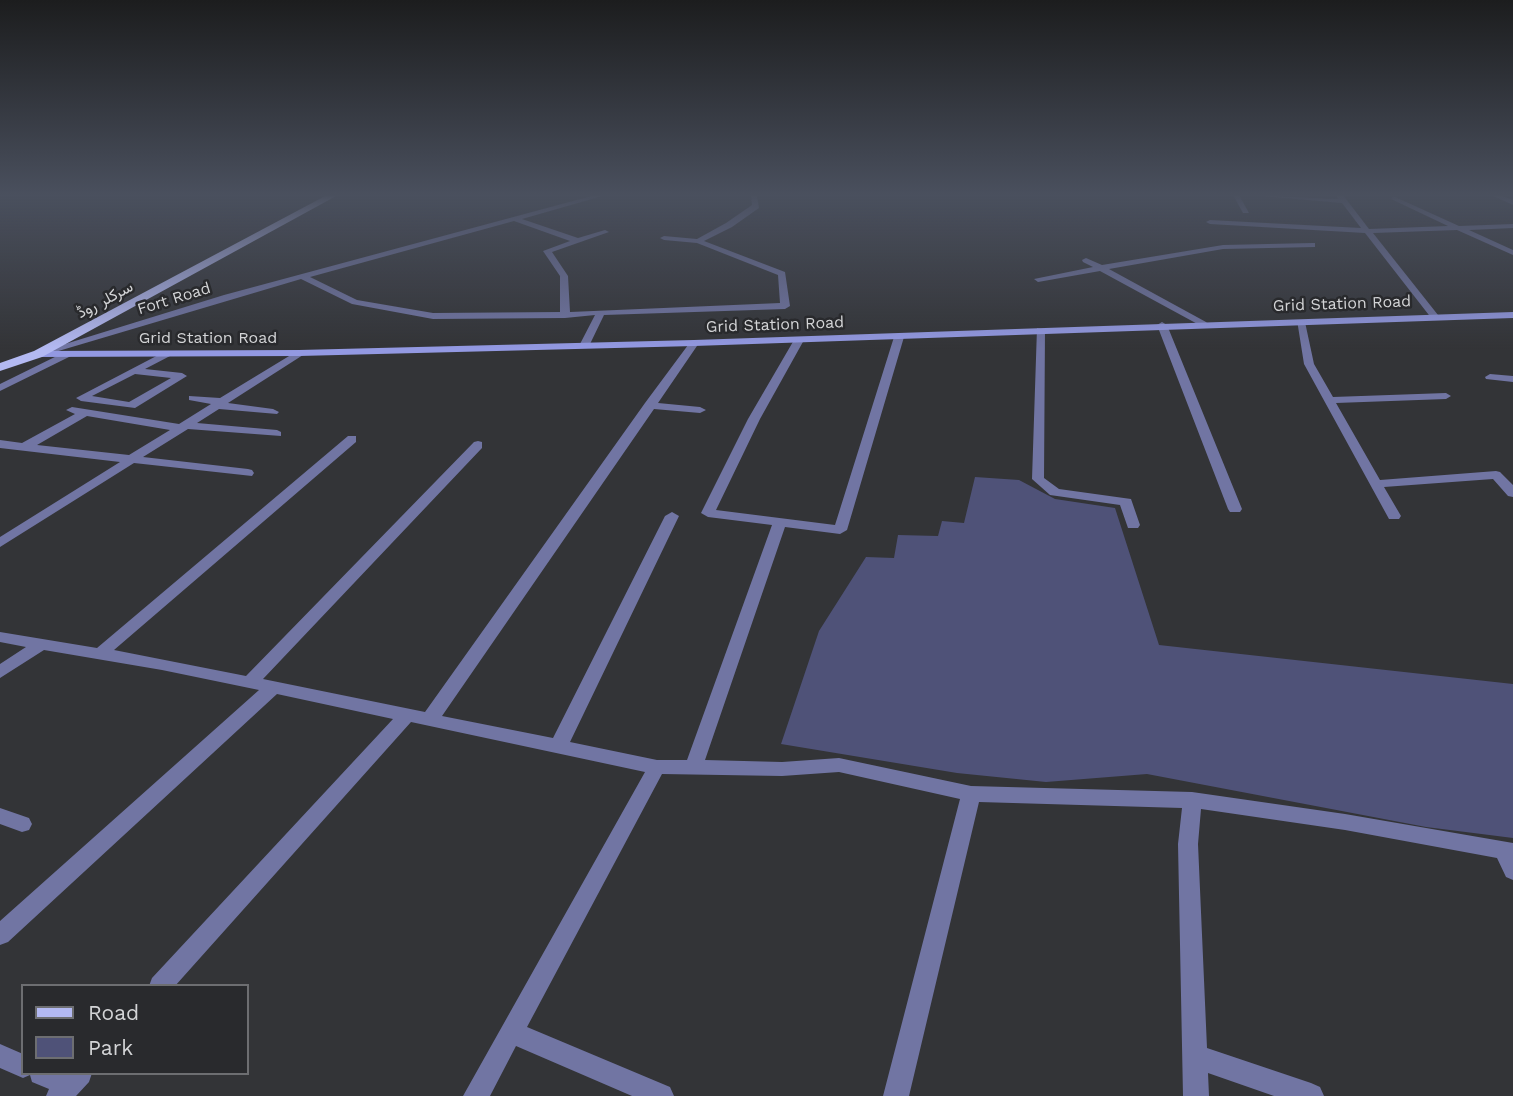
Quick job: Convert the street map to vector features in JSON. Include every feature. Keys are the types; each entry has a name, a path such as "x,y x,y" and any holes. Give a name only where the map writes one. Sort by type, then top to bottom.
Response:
{"main road":[{"name":"سرکلر روڈ","path":"0,367 38,354 239,246"},
{"name":"Grid Station Road","path":"38,354 299,353 694,343 1513,315"}],"street":[{"name":"Fort Road","path":"38,354 416,246"},
{"path":"562,246 547,251 564,276 565,314"},
{"path":"303,277 355,302 433,316 786,306 782,274 711,246"},
{"path":"1038,279 1103,270 1223,247 1261,246"},
{"path":"1381,246 1435,317"},
{"path":"1086,260 1203,324"},
{"path":"585,344 601,312"},
{"path":"1300,322 1309,364 1394,516"},
{"path":"1162,325 1235,509"},
{"path":"1040,330 1038,479 1055,492 1126,502 1133,525"},
{"path":"799,340 754,419 708,513 839,530 899,337"},
{"path":"429,719 694,343"},
{"path":"0,543 299,353"},
{"path":"0,388 67,354"},
{"path":"132,371 182,376 131,406 81,398 132,371 166,354"},
{"path":"1490,377 1513,379"},
{"path":"1330,400 1446,396"},
{"path":"193,398 273,412"},
{"path":"92,399 72,410 184,426 277,434"},
{"path":"649,405 700,410"},
{"path":"24,447 86,412"},
{"path":"100,654 352,439"},
{"path":"0,444 248,473"},
{"path":"251,681 478,445"},
{"path":"1377,484 1496,475 1513,493"},
{"path":"559,745 673,516"},
{"path":"693,768 780,522"},
{"path":"0,637 251,681 406,716 657,767 782,769 839,765 971,794 1192,800 1345,822 1508,851 1513,872"},
{"path":"0,672 40,645"},
{"path":"0,935 275,686"},
{"path":"162,984 406,716"},
{"path":"477,1096 657,767"},
{"path":"896,1096 971,794"},
{"path":"1192,800 1188,844 1196,1096"},
{"path":"0,816 22,824"},
{"path":"513,1033 661,1096"},
{"path":"0,1056 21,1065"},
{"path":"1196,1056 1311,1096"},
{"path":"46,1075 69,1085"}],"green space":[{"path":"975,477 1019,480 1055,499 1115,508 1159,645 1513,684 1513,838 1426,827 1147,774 1046,782 957,773 781,744 819,631 866,557 894,558 898,535 938,536 942,521 964,523"}]}
